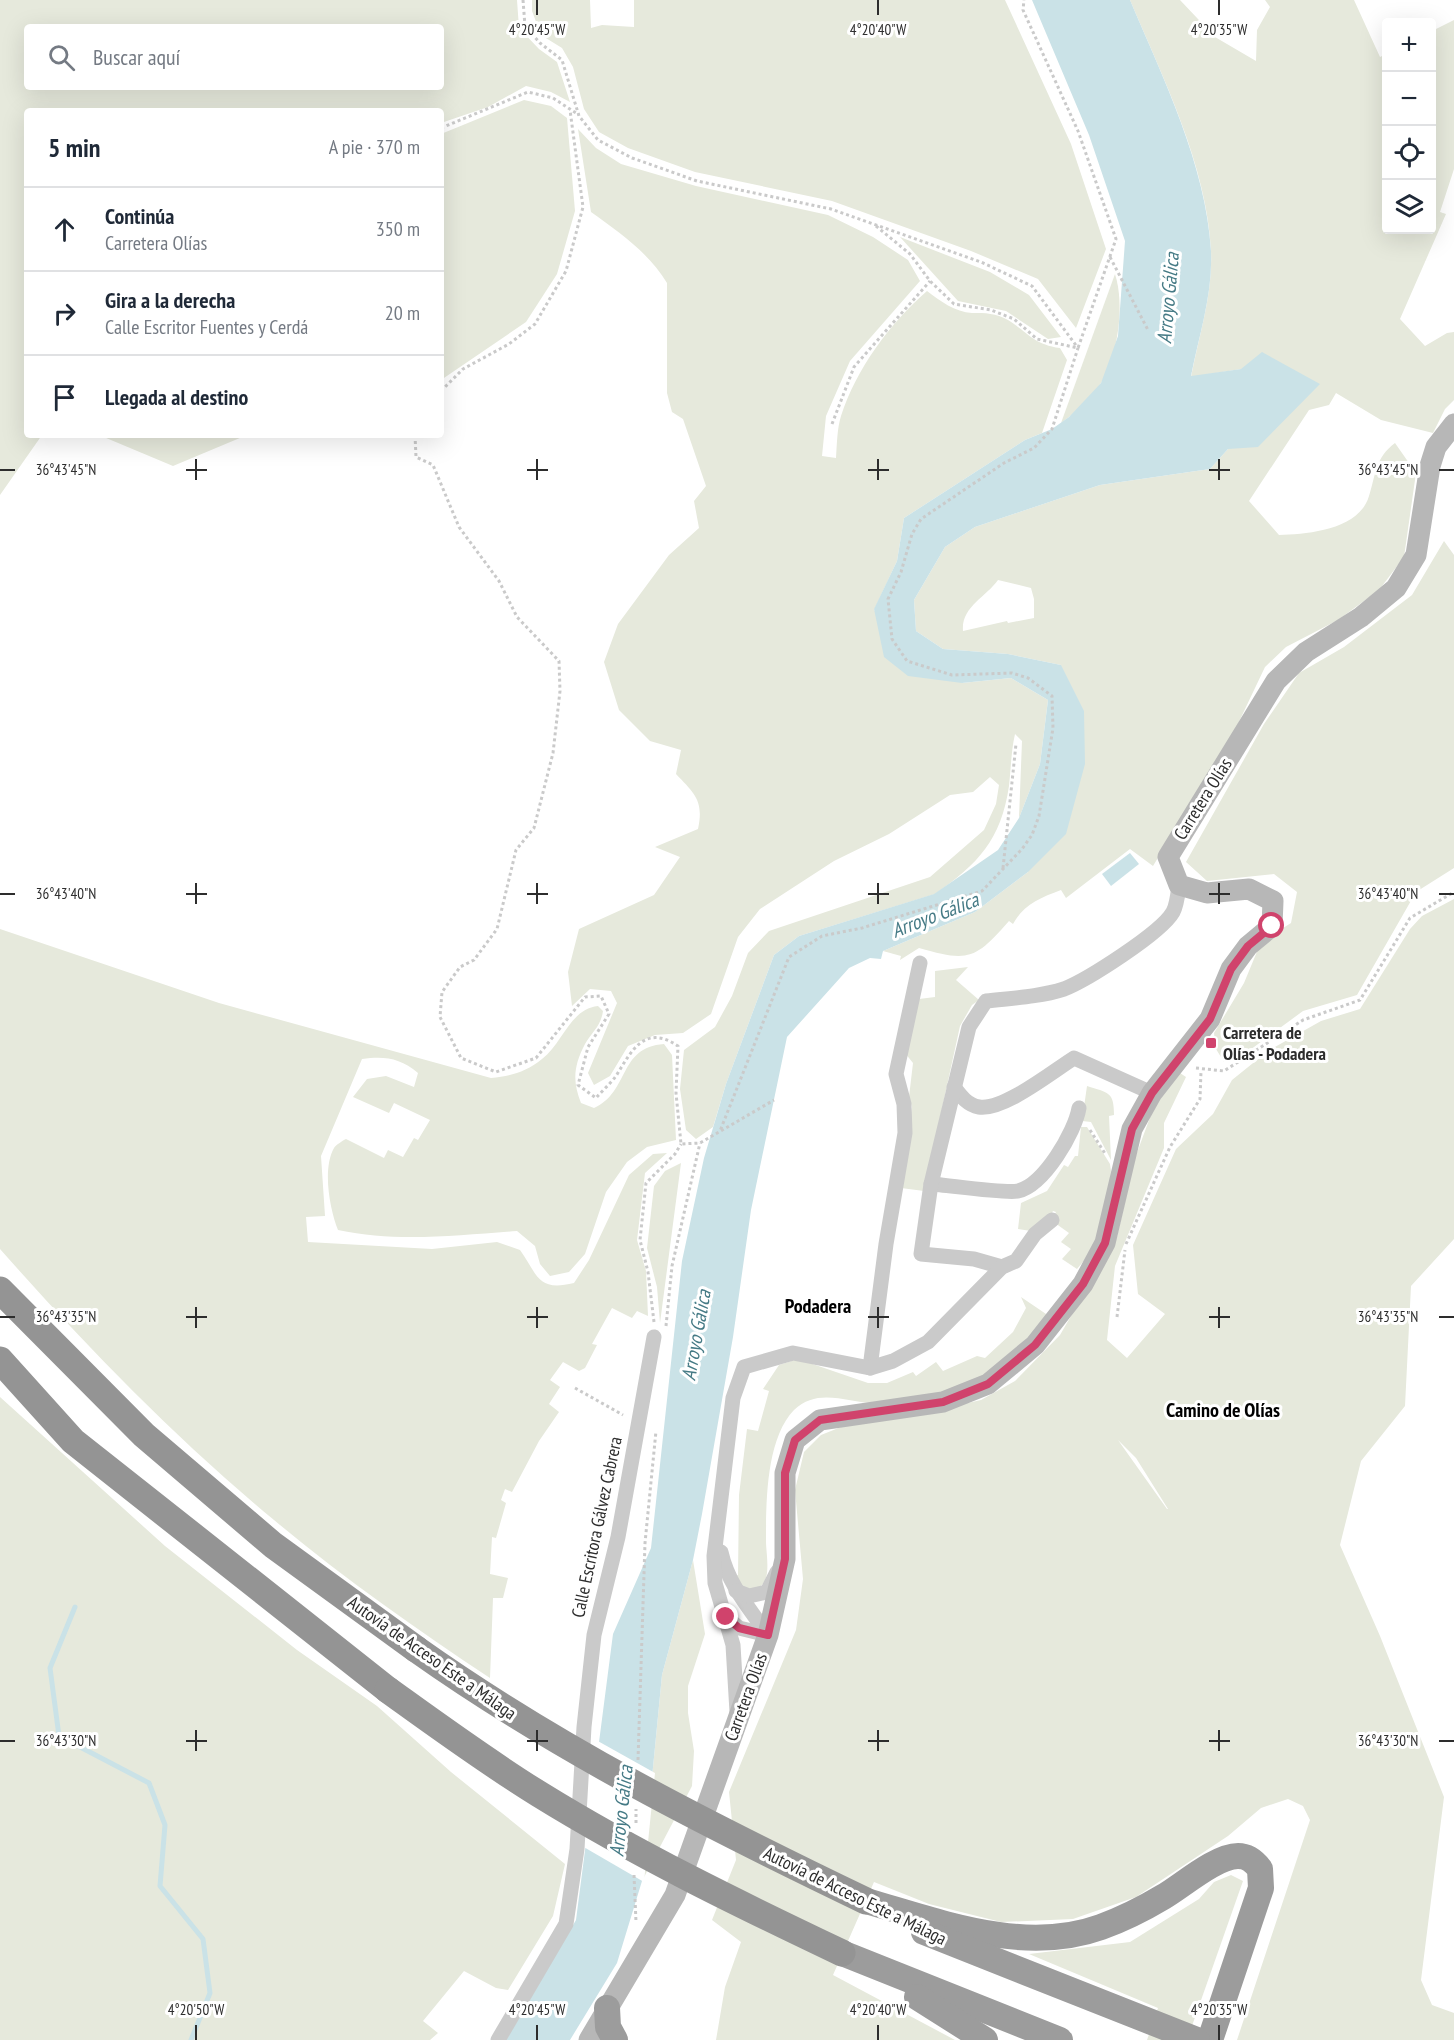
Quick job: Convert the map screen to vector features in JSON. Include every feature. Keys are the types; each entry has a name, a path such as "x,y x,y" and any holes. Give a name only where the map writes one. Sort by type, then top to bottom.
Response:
{"highway":[{"name":"Autovía de Acceso Este a Málaga","path":"0,1290 144,1435 273,1545 485,1698 552,1739 703,1822 866,1901 928,1934 1153,2025 1197,2040"},
{"path":"0,1360 72,1441 388,1690 469,1749 540,1795 713,1892 849,1956 1060,2040"},
{"path":"866,1901 960,1928 998,1935 1030,1937 1067,1935 1098,1928 1133,1914 1215,1863 1236,1856 1246,1857 1260,1869 1261,1888 1210,2040"},
{"path":"849,1956 985,2040"},
{"path":"608,2008 608,2026 615,2040"}],"main road":[{"name":"Carretera Olías","path":"589,2040 675,1895 768,1635 785,1559 785,1473 795,1440 820,1420 943,1402 988,1384 1035,1345 1083,1284 1105,1243 1132,1129 1152,1093 1210,1019 1231,969 1248,946 1272,926 1273,901 1248,890 1207,893 1179,885 1168,856 1276,681 1306,652 1361,617 1396,588 1416,555 1430,466 1436,447 1454,424"}],"street":[{"path":"1002,1267 974,1259 921,1254 931,1184 969,1027 986,1001 1048,993 1066,988 1112,962 1159,928 1174,911 1179,885"},
{"path":"870,1368 904,1133 904,1104 896,1074 920,963"},
{"path":"954,1086 963,1099 977,1107 996,1106 1074,1058 1152,1093"},
{"path":"931,1184 1018,1191 1044,1174 1076,1125 1079,1108"},
{"path":"738,1719 733,1645 715,1583 714,1556 733,1398 744,1367 793,1353 870,1368 893,1361 928,1342 1002,1267 1016,1261 1035,1234 1052,1220"},
{"name":"Calle Escritora Gálvez Cabrera","path":"498,2040 566,1924 577,1849 584,1727 594,1635 618,1537 654,1337"},
{"path":"717,1531 724,1568 736,1591 768,1635"},
{"path":"736,1591 749,1596 767,1592 785,1559"},
{"path":"726,1617 739,1628 768,1635"}],"path":[{"path":"523,0 525,26 540,43 562,60 579,116"},
{"path":"720,1131 789,957 822,936 893,919 982,891 1032,836 1039,816 1053,728 1052,696 1028,678 1012,673 952,675 907,661 892,639 888,599 901,572 912,534 921,519 1004,463 1034,448 1052,429 1116,239 1078,131 1023,10 1024,0"},
{"path":"444,127 528,92 553,98 579,116 598,140 632,158 697,181 831,209 981,262 1032,286 1078,348"},
{"path":"444,388 463,369 508,344 535,324 566,271 583,207 570,110"},
{"path":"873,224 910,254 930,281 954,304 991,310 1014,319 1037,339 1078,348"},
{"path":"1110,257 1148,330"},
{"path":"832,424 854,367 930,281"},
{"path":"415,438 416,457 433,465 459,526 499,581 517,617 559,661 560,691 553,753 534,828 516,849 497,929 474,960 460,967 442,992 440,1017 461,1058 496,1072 536,1058 585,997 601,996 609,1014 588,1047 578,1085 596,1098 615,1078 632,1048 651,1039 667,1039 678,1046 676,1093 681,1144 675,1154 646,1183 640,1240 648,1272 654,1337"},
{"path":"1002,870 1016,744"},
{"path":"1178,1061 1201,1070 1224,1071 1303,1020 1360,1000 1410,918 1454,892"},
{"path":"1117,1317 1125,1247 1170,1147 1200,1099 1201,1070"},
{"path":"681,1144 700,1143 774,1100"},
{"path":"1076,1125 1087,1125 1110,1162 1123,1174"},
{"path":"575,1388 638,1424"},
{"path":"637,1772 644,1564"},
{"path":"635,1830 636,1807"},
{"path":"634,1865 634,1905"}],"shaded area":[{"path":"0,0 517,0 519,28 539,49 557,62 570,102 551,92 526,86 488,107 444,122 444,108 24,108 24,438 40,438 0,495"},
{"path":"532,0 590,0 591,28 602,25 634,27 634,0 1005,0 1071,144 1106,249 1076,328 1038,279 971,251 832,201 695,172 628,148 599,132 584,109 573,67 562,48 541,35 532,11"},
{"path":"1130,0 1180,0 1215,37 1256,61 1257,30 1270,7 1265,0 1354,0 1380,57 1382,56 1382,234 1436,234 1436,29 1454,20 1454,169 1440,212 1446,214 1400,319 1425,346 1447,333 1454,332 1454,400 1445,409 1433,433 1381,420 1336,393 1329,405 1309,410 1249,501 1279,535 1318,531 1344,523 1363,507 1383,455 1395,443 1416,473 1404,557 1379,590 1338,620 1286,647 1265,667 1235,730 1153,866 1130,849 1066,898 1061,890 1033,903 1022,911 1013,924 1009,921 979,950 960,956 919,948 900,960 901,956 883,951 975,912 1028,872 1061,665 1008,654 943,649 916,631 914,600 945,547 975,527 1100,485 1210,469 1228,449 1241,369 1191,377 1210,283 1211,251 1208,219 1201,187 1169,91","holes":["998,580 1031,588 1034,599 1034,618 1008,623 1007,621 963,631 963,623 970,609"]},
{"path":"524,100 551,106 567,118 575,211 557,274 526,322 444,378 444,133"},
{"path":"578,129 596,148 621,164 696,186 828,215 873,237 908,260 920,281 850,361 826,416 822,456 836,458 841,416 847,398 865,364 887,332 927,291 960,311 1004,318 1037,341 1060,348 1067,360 1042,433 1025,440 904,518 897,561 874,610 962,683 1011,678 1048,700 1040,764 1019,818 1022,741 1015,734 1009,786 1000,821 985,849 964,872 935,894 799,936 774,955 726,1084 713,1127 696,1139 686,1130 680,1089 684,1050 715,1027 732,996 748,953 769,931 930,877 984,830 996,804 999,785 990,777 973,792 950,795 889,834 834,861 760,909 738,937 711,1014 683,1033 655,1035 628,1046 610,1076 594,1085 588,1073 617,1003 611,991 590,989 572,1006 568,972 579,929 654,895 680,857 655,847 698,829 700,819 696,798 676,774 681,750 650,741 619,710 604,662 618,624 669,555 699,528 694,501 706,486 683,419 672,412 667,393 667,283 651,262 623,235 591,212"},
{"path":"900,237 990,272 1029,295 1061,337 1048,339 1006,311 958,301"},
{"path":"1115,274 1118,286 1119,315 1112,359 1101,383 1082,405 1061,423"},
{"path":"106,438 240,438 173,466"},
{"path":"1444,541 1454,555 1454,868 1416,892 1357,995 1303,1011 1235,1061 1224,1062 1216,1049 1214,1033 1244,983 1261,942 1291,923 1297,892 1274,874 1207,881 1186,862 1264,724 1299,673 1344,647 1412,595"},
{"path":"1454,899 1454,1239 1411,1286 1405,1406 1361,1461 1340,1545 1380,1636 1444,1797 1421,1980 1432,2005 1454,2013 1454,2040 1237,2040 1310,1820 1303,1806 1288,1799 1261,1808 1228,1836 1136,1897 1073,1919 1001,1922 929,1904 874,1882 833,1975 955,2040 716,2040 725,1987 741,1942 712,1920 736,1860 729,1792 796,1630 803,1579 795,1490 804,1452 821,1435 846,1425 932,1411 981,1400 1015,1381 1060,1335 1117,1237 1135,1158 1155,1104 1180,1073 1186,1077 1164,1123 1164,1148 1115,1266 1107,1340 1127,1358 1165,1314 1138,1294 1133,1245 1176,1149 1213,1114 1232,1080 1268,1051 1321,1021 1360,1009 1410,929 1422,916","holes":["1118,1440 1136,1458 1168,1509"]},
{"path":"0,929 219,1003 491,1078 518,1073 536,1063 549,1052 580,1013 598,1006 603,1011 602,1016 581,1052 575,1080 581,1103 594,1108 614,1092 631,1061 639,1053 649,1047 664,1044 672,1055 676,1140 647,1147 627,1162 606,1192 585,1254 569,1272 550,1276 540,1264 535,1246 517,1231 405,1237 338,1230 332,1212 328,1178 330,1157 335,1147 346,1139 384,1158 388,1150 403,1157 414,1138 418,1140 430,1120 394,1103 389,1113 353,1097 367,1079 386,1076 414,1087 418,1073 405,1064 385,1058 362,1059 321,1156 325,1216 306,1217 308,1242 432,1249 497,1242 520,1250 535,1274 545,1283 562,1285 574,1283 589,1260 629,1175 653,1154 667,1153 645,1173 637,1240 646,1271 648,1316 637,1311 632,1318 612,1308 592,1344 597,1345 585,1368 579,1371 563,1362 550,1380 560,1387 549,1404 559,1412 539,1441 512,1492 505,1489 501,1500 506,1503 496,1538 492,1537 490,1574 508,1578 503,1598 493,1598 490,1678 353,1582 237,1489 132,1390 0,1249"},
{"path":"968,967 956,980 979,1000 972,1005 960,1026 924,1191 901,1188 912,1107 909,1097 913,1063 905,1053 919,999 935,997 935,971"},
{"path":"1087,1086 1105,1092 1113,1101 1114,1115 1109,1116 1111,1160 1091,1122 1082,1121"},
{"path":"1081,1127 1087,1127 1110,1164 1111,1171 1109,1192 1093,1250 1077,1269 1062,1259 1071,1249 1061,1242 1069,1233 1055,1223 1059,1218 1054,1216 1056,1212 1053,1211 1048,1220 1031,1231 1018,1229 1021,1203 1047,1191 1064,1165 1068,1167 1075,1156 1078,1156"},
{"path":"681,1163 660,1323 657,1287 647,1248 654,1186 665,1171"},
{"path":"1021,1297 1049,1316 999,1367 963,1389 885,1403 866,1403 834,1398 814,1399 794,1410 785,1422 773,1454 767,1490 765,1581 756,1589 745,1590 734,1576 738,1575 739,1495 747,1429 758,1431 769,1391 763,1389 779,1365 798,1359 868,1383 887,1383 913,1372 916,1376 936,1362 943,1371 977,1356 985,1358 1013,1332 1026,1308"},
{"path":"0,1397 165,1546 297,1650 377,1706 451,1772 565,1864 553,1916 508,1990 496,1988 464,1971 423,2021 438,2033 430,2040 0,2040"},
{"path":"693,1560 705,1634 688,1686 688,1713 694,1751 692,1786 642,1881 662,1675"},
{"path":"1231,1875 1243,1881 1187,2040 1147,2040 1158,2008 1029,1954 1130,1942 1199,1899 1214,1882"}],"water":[{"name":"Arroyo Gálica","path":"1032,0 1130,0 1156,60 1192,154 1201,186 1211,251 1210,283 1191,376 1241,369 1262,352 1320,384 1258,447 1228,449 1210,469 1100,485 975,527 945,547 914,600 916,631 943,649 1008,654 1061,665 1084,711 1085,764 1066,834 1028,872 975,912 883,951 881,959 870,958 849,968 787,1037 751,1210 733,1337 693,1560 662,1675 642,1881 617,1963 570,2040 506,2040 576,1920 613,1634 651,1548 682,1261 704,1158 726,1084 774,955 799,936 934,894 998,850 1019,818 1040,764 1048,700 1011,678 962,683 908,676 884,657 874,609 897,561 904,518 1025,440 1052,429 1069,417 1101,383 1118,336 1125,241 1089,135"},
{"path":"1130,853 1139,864 1111,886 1102,874"}],"pier":[{"path":"596,1740 655,1773 644,1882 582,1846"}],"waterway":[{"path":"75,1607 50,1668 59,1736 149,1783 165,1825 160,1886 203,1939 210,1993 191,2040"}],"place":[{"name":"Carretera de Olías - Podadera","path":"1211,1043"}],"district":[{"name":"Podadera","path":"818,1306"},
{"name":"Camino de Olías","path":"1223,1410"}],"route":[{"path":"726,1617 739,1628 752,1633 768,1635 785,1559 785,1473 795,1440 820,1420 943,1402 988,1384 1035,1345 1083,1284 1105,1243 1132,1129 1152,1093 1210,1019 1231,969 1248,946 1272,926"}]}
